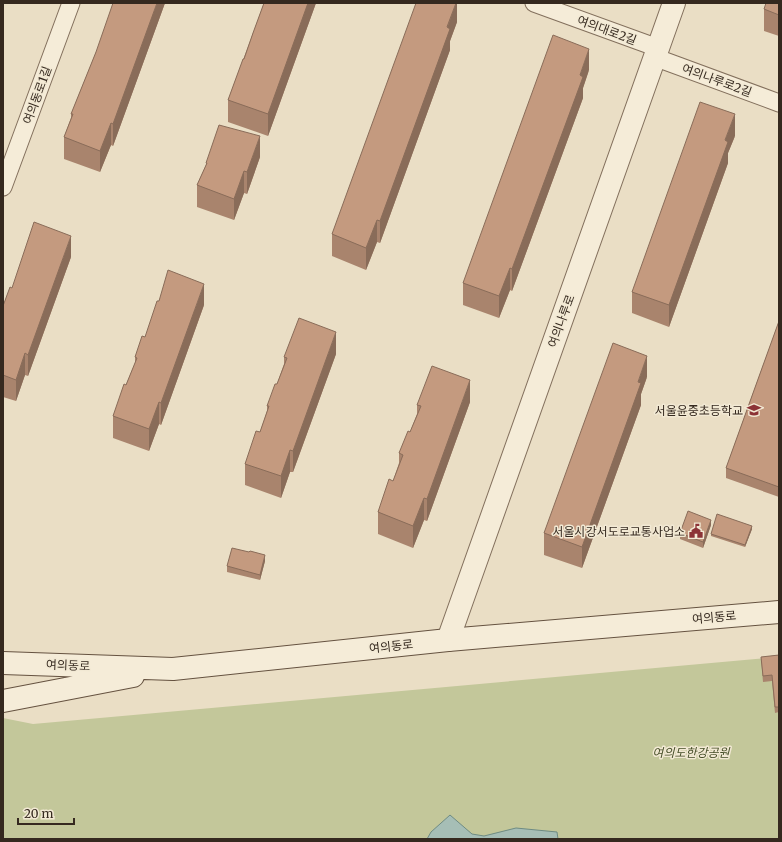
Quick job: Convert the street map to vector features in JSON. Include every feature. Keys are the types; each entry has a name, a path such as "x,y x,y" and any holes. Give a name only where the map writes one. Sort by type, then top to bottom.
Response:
{"main road":[{"name":"여의나루로","path":"448,640 674,3"},
{"name":"여의동로","path":"3,663 173,669 448,640 779,612"},
{"path":"3,701 173,669"}],"street":[{"name":"여의동로1길","path":"3,187 71,3"},
{"name":"여의대로2길","path":"534,3 656,53"},
{"name":"여의나루로2길","path":"656,53 779,103"}],"green space":[{"name":"여의도한강공원","path":"779,657 779,839 3,839 3,718 33,724"}],"water":[{"path":"450,815 472,834 484,836 516,828 557,832 558,839 427,839 431,832"}],"building":[{"path":"113,3 157,3 113,124 111,123 100,151 64,137 73,114 71,114 96,52"},
{"path":"264,3 308,3 268,114 228,100"},
{"path":"416,3 456,3 447,27 450,29 380,221 377,220 366,248 332,234"},
{"path":"766,3 779,3 779,15 764,9"},
{"path":"553,35 589,49 580,75 583,77 512,269 510,268 499,296 463,283"},
{"path":"700,102 735,114 725,140 728,142 669,305 632,292"},
{"path":"219,125 260,136 247,172 244,171 234,199 197,185 207,163"},
{"path":"34,222 71,236 28,355 25,353 16,380 3,375 3,306 10,287 12,288"},
{"path":"168,270 204,284 161,403 159,402 149,429 113,416 124,384 126,385 137,358 135,357 142,336 145,337 157,301 159,301"},
{"path":"299,318 336,332 293,451 290,450 281,476 245,464 256,431 260,432 269,406 267,406 287,358 284,357"},
{"path":"779,321 779,487 726,468"},
{"path":"613,343 647,356 638,382 641,383 582,547 544,533"},
{"path":"432,366 470,380 427,499 424,498 413,526 378,512 389,479 393,481 403,455 399,453 421,406 417,405"},
{"name":"서울시강서도로교통사업소","path":"688,511 711,520 703,542 680,533"},
{"path":"717,514 752,526 745,545 711,534"},
{"path":"232,548 265,555 260,575 227,566"},
{"path":"779,655 779,707 775,707 772,675 763,676 761,657"}],"place":[{"name":"서울윤중초등학교","path":"754,410"},
{"name":"서울시강서도로교통사업소","path":"696,531"}]}
